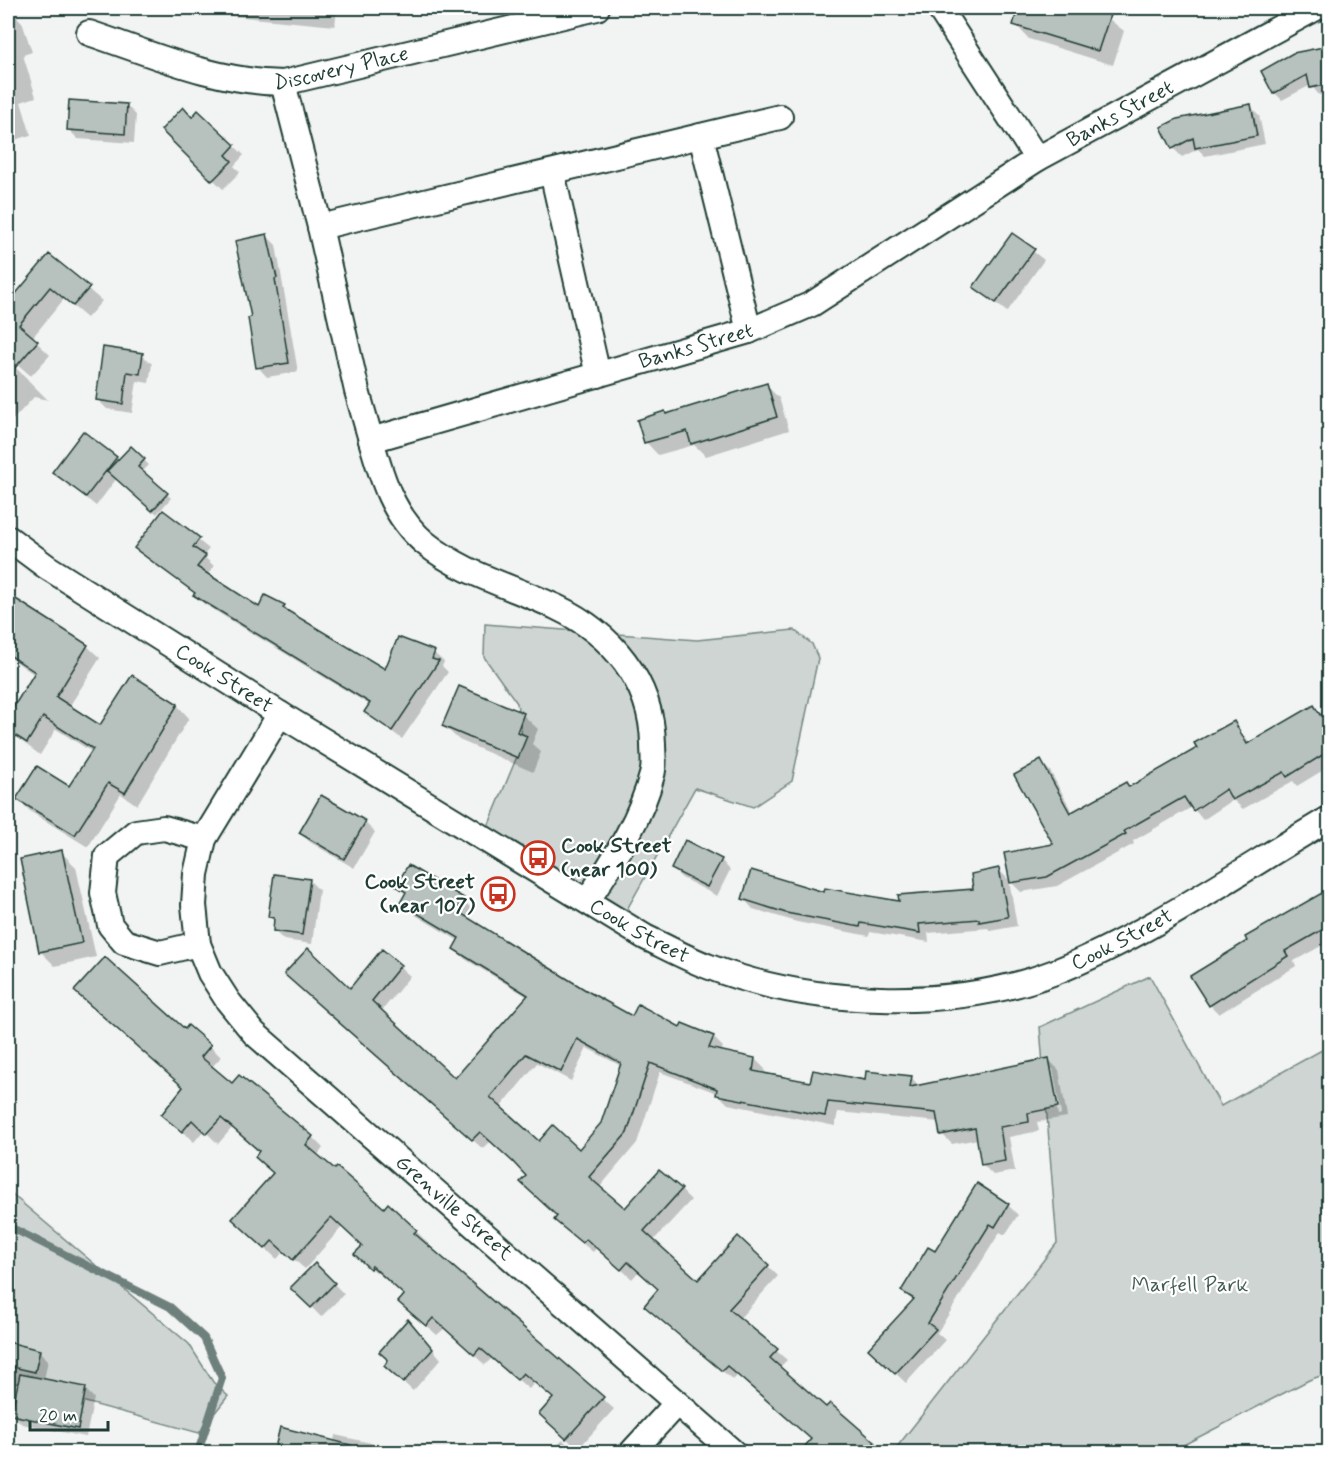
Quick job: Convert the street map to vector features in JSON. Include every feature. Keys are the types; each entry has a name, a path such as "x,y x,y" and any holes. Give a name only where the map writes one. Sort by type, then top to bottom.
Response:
{"street":[{"name":"Discovery Place","path":"89,33 217,75 249,82 283,82 597,8"},
{"path":"939,8 1037,159"},
{"name":"Banks Street","path":"371,440 749,331 812,304 1037,159 1316,8"},
{"path":"283,82 320,227 357,391 389,497 401,517 425,543 456,563 557,608 593,628 622,656 641,687 652,722 653,773 638,817 588,900"},
{"path":"320,227 780,117"},
{"path":"701,136 749,331"},
{"path":"552,172 598,375"},
{"name":"Cook Street","path":"8,538 47,567 280,714 588,900 645,937 708,967 771,984 842,997 920,1000 992,990 1055,972 1132,936 1329,818"},
{"name":"Grenville Street","path":"280,714 204,839 196,874 194,905 198,944 210,973 228,1001 254,1033 733,1452"},
{"path":"198,944 160,953 124,942 110,925 102,893 107,856 136,832 164,828 204,839"},
{"path":"633,1452 676,1404"}],"green space":[{"path":"485,624 697,640 794,630 812,644 818,658 792,781 753,807 695,788 621,920 482,841 523,742 517,703 484,657"},
{"name":"Marfell Park","path":"1150,976 1221,1106 1329,1046 1329,1373 1309,1380 1170,1452 893,1452 1057,1243 1040,1027"},
{"path":"8,1191 189,1344 213,1382 228,1396 199,1433 8,1381"}],"building":[{"path":"1018,8 1086,8 1110,15 1098,51 1013,25"},
{"path":"1329,46 1329,84 1310,88 1307,75 1273,94 1261,71 1293,53"},
{"path":"69,100 127,104 125,134 67,130"},
{"path":"1251,104 1257,136 1195,148 1193,138 1172,149 1161,127 1177,119"},
{"path":"183,107 192,117 198,110 235,145 226,155 232,161 212,181 161,130"},
{"path":"1012,233 1035,249 996,303 973,287"},
{"path":"267,234 277,278 275,279 289,363 256,368 248,318 251,317 235,241"},
{"path":"49,254 90,287 73,306 50,287 19,325 38,341 8,376 8,303"},
{"path":"103,347 143,353 140,374 127,372 123,404 96,400"},
{"path":"767,383 777,417 691,444 687,431 644,443 637,420 665,411 666,414"},
{"path":"83,431 117,457 86,497 52,472"},
{"path":"131,446 145,459 138,467 168,493 152,511 107,471"},
{"path":"163,510 200,538 193,547 206,556 197,567 259,607 265,595 285,605 283,608 385,669 398,637 435,651 432,659 439,661 392,731 364,712 370,703 193,595 195,593 134,548"},
{"path":"8,594 88,645 56,697 100,725 132,675 178,704 125,793 108,783 75,835 16,799 37,766 69,786 93,749 43,717 27,743 8,731 8,716 35,672 8,654"},
{"path":"459,686 524,713 517,732 527,736 518,758 442,726"},
{"path":"1314,705 1320,715 1329,709 1329,751 1287,777 1284,772 1232,800 1226,789 1193,811 1184,797 1124,831 1126,834 1047,877 1010,883 1004,853 1053,844 1014,775 1041,760 1070,813 1126,782 1129,787 1197,748 1194,743 1234,721 1247,744"},
{"path":"321,795 366,821 344,859 299,833"},
{"path":"685,840 722,859 707,887 671,869"},
{"path":"62,850 82,943 39,952 20,859"},
{"path":"408,865 464,898 457,911 589,992 632,1016 638,1004 680,1027 682,1023 714,1036 709,1048 755,1058 753,1071 810,1082 813,1070 865,1080 866,1071 912,1076 910,1087 1049,1058 1058,1107 1028,1113 1029,1122 1000,1127 1005,1161 981,1165 975,1128 940,1135 936,1113 828,1102 825,1116 716,1095 717,1089 650,1063 627,1133 589,1177 625,1208 659,1170 682,1189 644,1231 698,1280 738,1236 769,1265 729,1309 778,1349 770,1358 826,1407 830,1403 875,1442 866,1452 800,1452 811,1439 727,1366 722,1371 644,1306 658,1289 628,1262 621,1270 586,1239 582,1243 554,1220 557,1216 520,1182 526,1176 513,1162 480,1132 472,1140 284,974 308,948 350,988 382,949 401,965 372,1001 455,1078 528,995 453,949 459,938 400,903 406,892 396,886","holes":["577,1039 621,1063 601,1123 579,1149 553,1125 539,1141 490,1097 526,1054 561,1072"]},
{"path":"999,868 1008,917 979,922 979,919 919,924 920,933 861,923 860,927 786,913 742,899 751,870 824,892 825,888 899,901 898,895 973,889 971,874"},
{"path":"274,874 310,879 302,935 273,931 274,918 268,917"},
{"path":"1329,889 1329,926 1285,951 1288,956 1209,1006 1190,976 1247,941 1245,937"},
{"path":"105,957 185,1029 188,1025 211,1045 201,1057 232,1083 239,1075 313,1136 306,1145 335,1169 337,1167 384,1208 388,1203 417,1230 414,1233 604,1397 566,1439 539,1414 553,1398 523,1373 517,1380 480,1348 474,1355 433,1318 426,1326 398,1302 404,1295 372,1266 370,1269 354,1254 362,1246 331,1217 293,1260 272,1241 265,1249 232,1219 273,1173 255,1157 259,1151 221,1118 206,1134 192,1120 182,1132 161,1115 183,1087 74,991"},
{"path":"977,1183 1009,1204 995,1227 990,1224 928,1323 936,1329 895,1374 868,1349 914,1299 901,1291 928,1247 935,1251"},
{"path":"315,1263 335,1283 311,1308 290,1288"},
{"path":"408,1319 433,1349 403,1383 384,1366 388,1360 379,1352"},
{"path":"8,1342 40,1350 35,1372 8,1366"},
{"path":"20,1374 86,1387 78,1429 11,1415"},
{"path":"280,1427 351,1445 350,1452 274,1452"}],"waterway":[{"path":"8,1226 170,1307 204,1338 222,1378 198,1452"}],"place":[{"name":"Cook Street (near 100)","path":"538,858"},
{"name":"Cook Street (near 107)","path":"498,894"}]}
